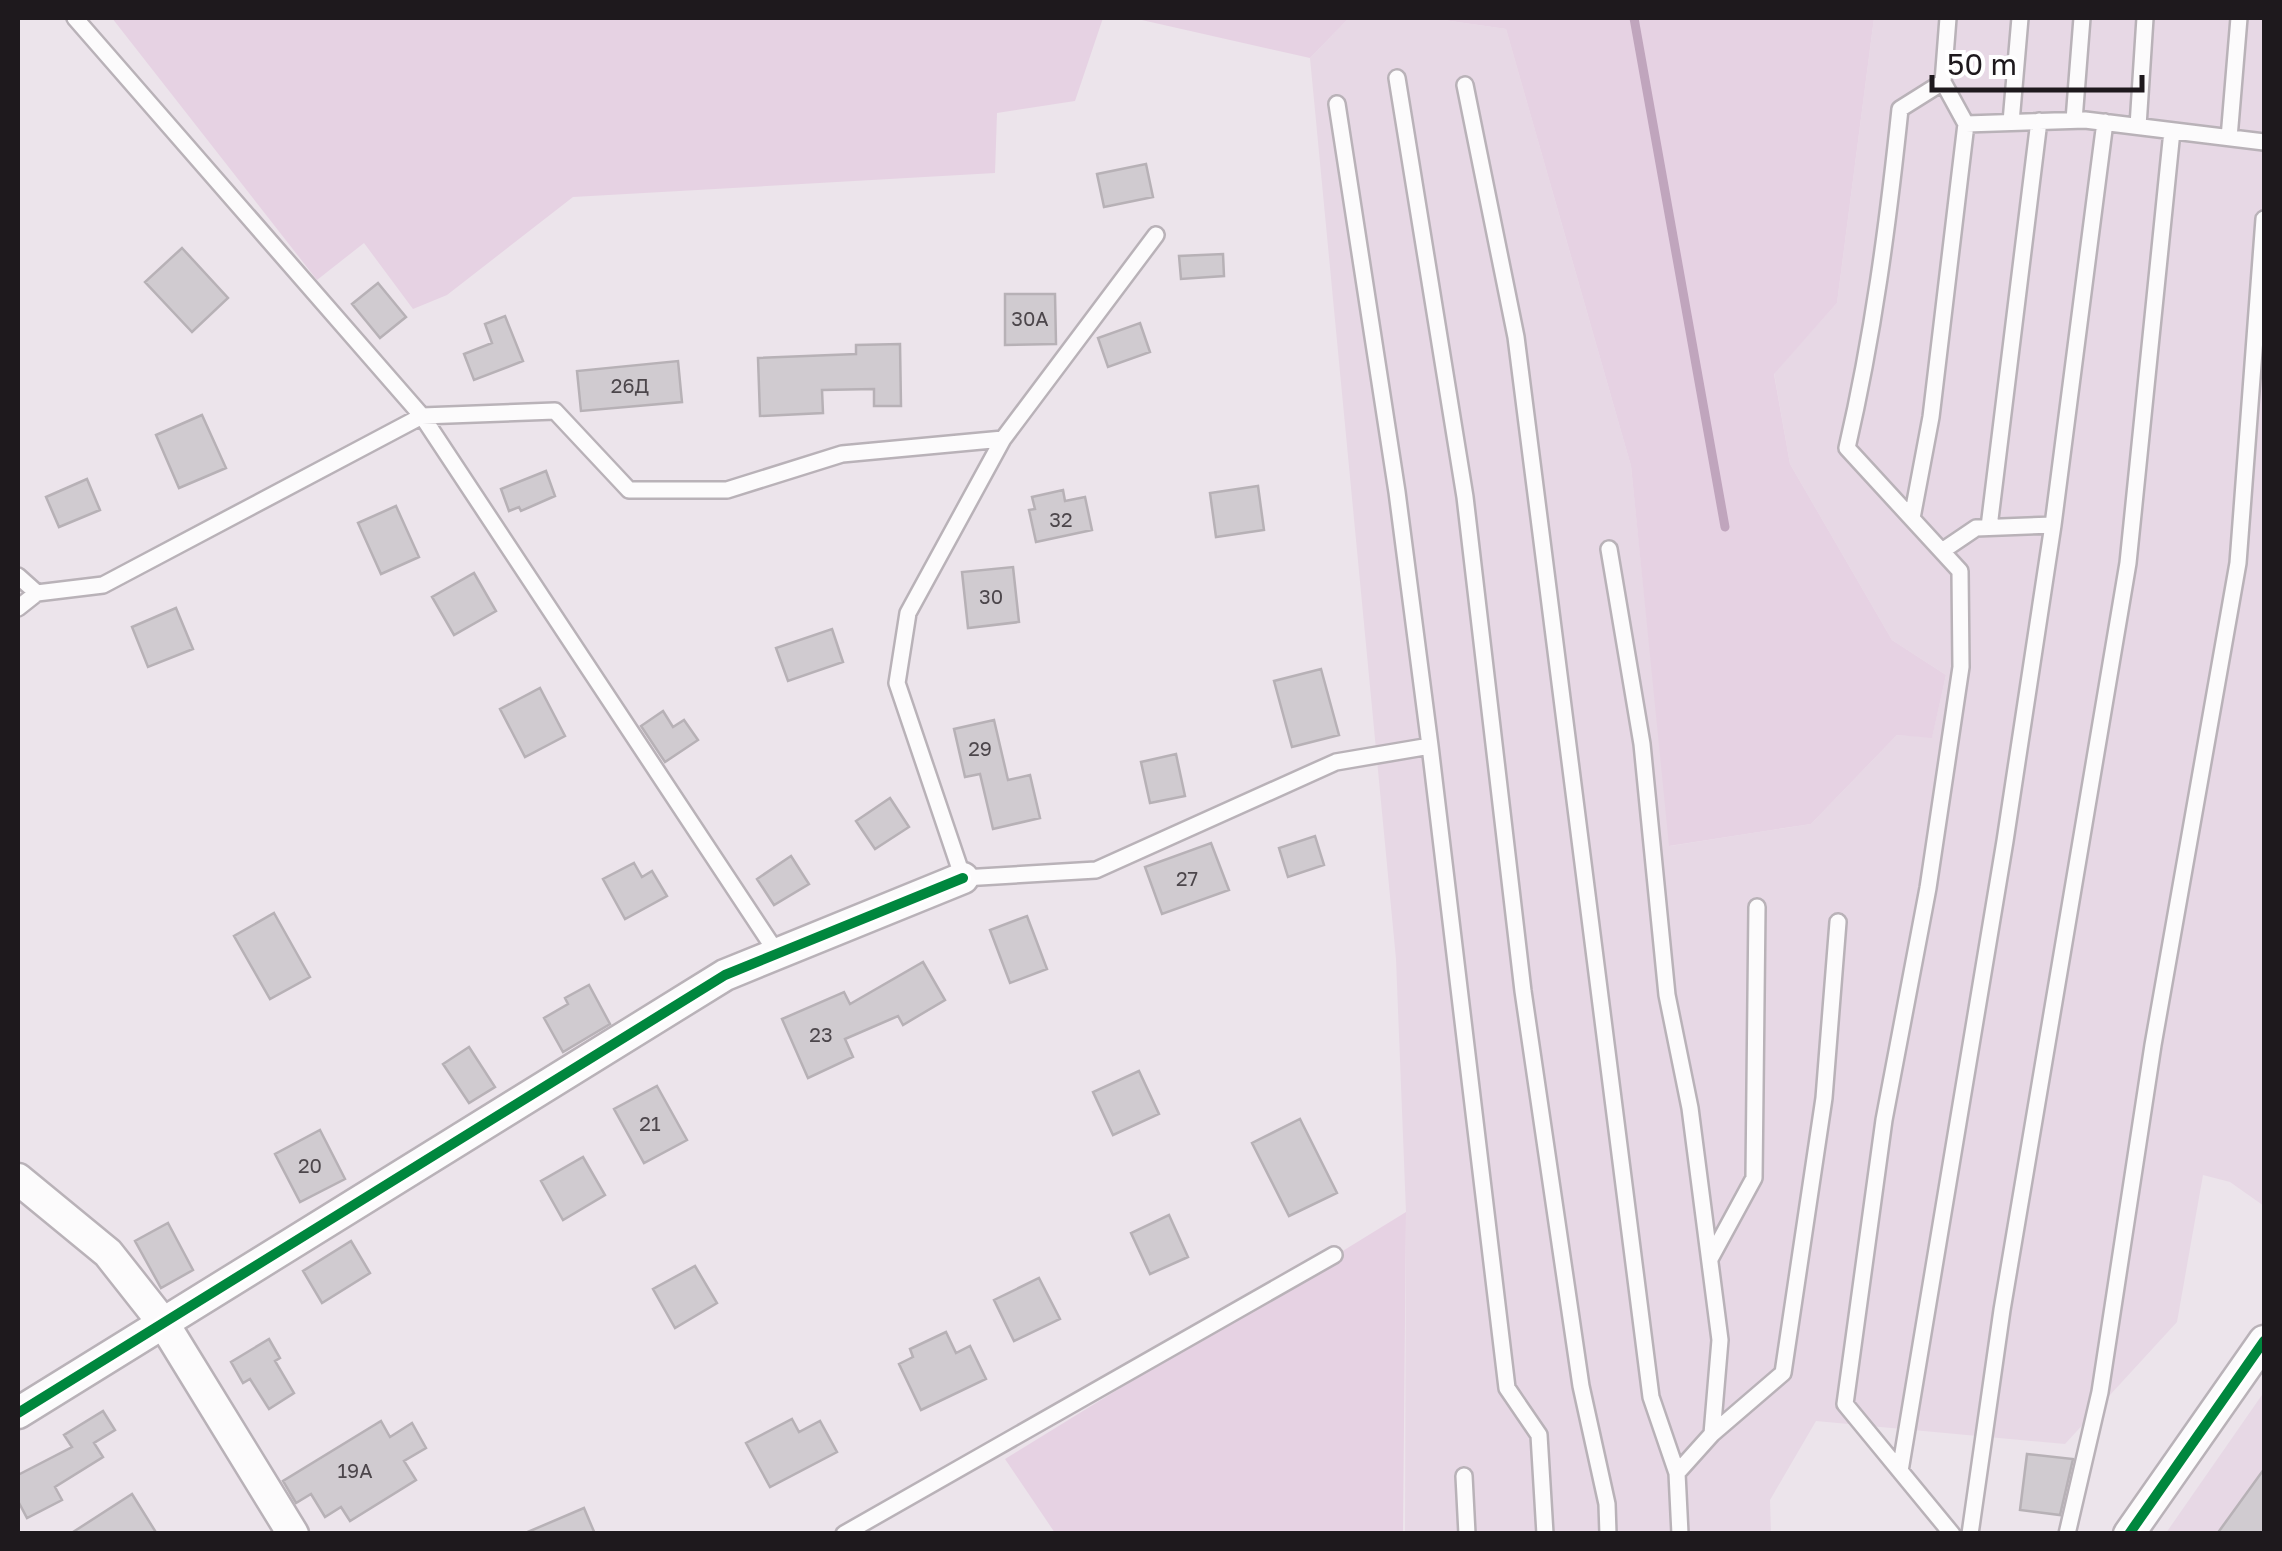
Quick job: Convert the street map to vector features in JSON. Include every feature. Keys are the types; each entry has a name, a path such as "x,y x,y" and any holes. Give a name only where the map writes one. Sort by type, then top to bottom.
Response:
{"street":[{"path":"18,1413 725,975 963,878"},
{"path":"18,1179 108,1253 164,1324 293,1534"},
{"path":"2129,1534 2264,1341"}],"lane":[{"path":"75,18 422,416 777,953"},
{"path":"1912,518 1931,416 1966,124 1942,82 1948,18"},
{"path":"2011,122 2020,18"},
{"path":"2074,120 2082,18"},
{"path":"2138,126 2144,18"},
{"path":"2230,138 2239,18"},
{"path":"1397,78 1465,498 1523,991 1581,1386 1607,1504 1608,1534"},
{"path":"1942,82 1900,110 1883,264 1866,368 1846,448 1960,572 1961,667 1928,888 1884,1120 1845,1404 1952,1534"},
{"path":"1465,85 1516,337 1651,1396 1677,1474 1680,1534"},
{"path":"1337,104 1397,492 1507,1388 1539,1436 1545,1534"},
{"path":"1966,124 2074,120 2264,142"},
{"path":"1989,528 2039,121"},
{"path":"1900,1470 2005,840 2052,525 2105,122"},
{"path":"1970,1534 2002,1310 2128,562 2172,130"},
{"path":"2067,1534 2100,1392 2153,1045 2238,562 2264,220"},
{"path":"1156,236 1003,440 908,613 897,683 963,878 1096,870 1336,762 1430,746"},
{"path":"18,608 37,592 103,584 422,416 556,411 630,490 726,490 842,454 1003,440"},
{"path":"1942,551 1976,528 2052,525"},
{"path":"1609,550 1642,744 1667,996 1690,1108 1720,1340 1712,1434"},
{"path":"18,576 37,592"},
{"path":"1710,1258 1754,1178 1757,907"},
{"path":"1677,1474 1712,1434 1783,1373 1824,1098 1838,922"},
{"path":"844,1534 1334,1255"},
{"path":"1464,1476 1466,1534"}],"shaded area":[{"path":"112,18 1103,18 1075,101 997,113 995,173 573,197 447,295 413,309 364,243 317,280"},
{"path":"1133,18 1349,18 1310,58"},
{"path":"1349,18 1430,18 1506,29 1631,466 1670,846 1811,824 1897,735 1932,737 1946,675 1892,640 1790,464 1774,373 1837,303 1874,18 2264,18 2264,1206 2230,1182 2203,1175 2177,1322 2065,1444 1816,1421 1770,1500 1771,1533 1405,1533 1406,1212 1396,959 1310,58"},
{"path":"1430,18 1874,18 1837,303 1774,374 1790,464 1892,640 1946,675 1932,738 1897,735 1811,824 1669,846 1631,466 1506,29"},
{"path":"1406,1212 1403,1533 1055,1533 1005,1459"},
{"path":"2264,1392 2264,1533 2166,1533"}],"building":[{"path":"1146,164 1153,197 1104,207 1097,174"},
{"path":"182,248 228,298 192,332 145,282"},
{"path":"1223,254 1224,276 1181,279 1179,256"},
{"path":"378,283 406,317 380,338 352,304"},
{"path":"1005,294 1055,294 1056,344 1005,345"},
{"path":"505,316 523,361 474,380 464,354 492,343 485,324"},
{"path":"1140,323 1150,352 1108,367 1098,338"},
{"path":"900,344 901,406 874,406 874,389 822,390 823,413 760,416 758,358 856,354 856,345"},
{"path":"678,361 682,402 581,411 577,371"},
{"path":"202,415 226,468 179,488 156,435"},
{"path":"546,471 555,496 521,511 519,507 509,511 501,489"},
{"path":"87,479 100,510 59,527 46,497"},
{"path":"1258,486 1264,530 1216,537 1210,493"},
{"path":"1063,490 1065,501 1085,497 1092,530 1036,542 1029,510 1035,509 1032,497"},
{"path":"396,506 419,557 381,574 358,523"},
{"path":"1013,567 1019,622 968,628 962,572"},
{"path":"474,573 496,611 454,635 432,597"},
{"path":"176,608 193,649 148,667 132,627"},
{"path":"832,629 843,662 788,681 776,648"},
{"path":"1321,669 1339,735 1292,747 1274,681"},
{"path":"540,688 565,736 525,757 500,709"},
{"path":"663,711 673,727 684,720 698,740 665,762 641,726"},
{"path":"994,720 1008,780 1030,775 1040,818 993,829 980,774 965,777 954,729"},
{"path":"1176,754 1185,796 1150,803 1141,762"},
{"path":"890,798 909,827 875,849 856,821"},
{"path":"1315,836 1324,865 1288,877 1279,848"},
{"path":"1211,843 1229,890 1162,914 1145,867"},
{"path":"791,856 809,884 774,905 757,879"},
{"path":"634,863 642,877 652,871 667,896 625,919 603,879"},
{"path":"274,913 310,977 270,999 234,936"},
{"path":"1027,916 1047,969 1010,983 990,930"},
{"path":"923,962 945,1000 903,1025 898,1016 845,1039 853,1057 808,1078 782,1019 844,992 850,1004"},
{"path":"589,985 610,1024 563,1052 544,1018 568,1004 565,998"},
{"path":"469,1047 495,1087 469,1103 443,1064"},
{"path":"1139,1071 1159,1114 1113,1135 1093,1092"},
{"path":"657,1086 687,1140 644,1163 614,1109"},
{"path":"1300,1119 1337,1193 1289,1216 1252,1143"},
{"path":"320,1130 345,1179 300,1202 275,1154"},
{"path":"583,1157 605,1195 563,1220 541,1181"},
{"path":"1169,1215 1188,1257 1150,1274 1131,1233"},
{"path":"168,1223 193,1270 161,1288 135,1241"},
{"path":"351,1241 370,1273 322,1303 303,1271"},
{"path":"695,1266 717,1303 675,1328 653,1289"},
{"path":"1039,1278 1060,1319 1014,1341 994,1300"},
{"path":"946,1332 956,1353 970,1346 986,1379 921,1410 899,1364 913,1357 910,1349"},
{"path":"269,1339 280,1358 275,1361 294,1393 269,1409 250,1379 243,1383 231,1362"},
{"path":"103,1411 115,1430 94,1443 103,1457 55,1487 62,1500 27,1518 18,1501 18,1475 72,1447 64,1435"},
{"path":"792,1419 799,1432 820,1421 837,1452 770,1487 746,1443"},
{"path":"381,1421 390,1437 412,1423 426,1448 404,1461 416,1480 350,1521 341,1507 325,1517 311,1494 296,1503 283,1481"},
{"path":"2027,1454 2073,1459 2060,1515 2020,1510"},
{"path":"2264,1469 2264,1534 2217,1534"},
{"path":"132,1494 157,1534 70,1534"},
{"path":"584,1508 595,1534 523,1534"}],"waterway":[{"path":"1634,18 1725,527"}],"cycle path":[{"path":"18,1413 725,975 963,878"},
{"path":"2129,1534 2264,1341"}]}
